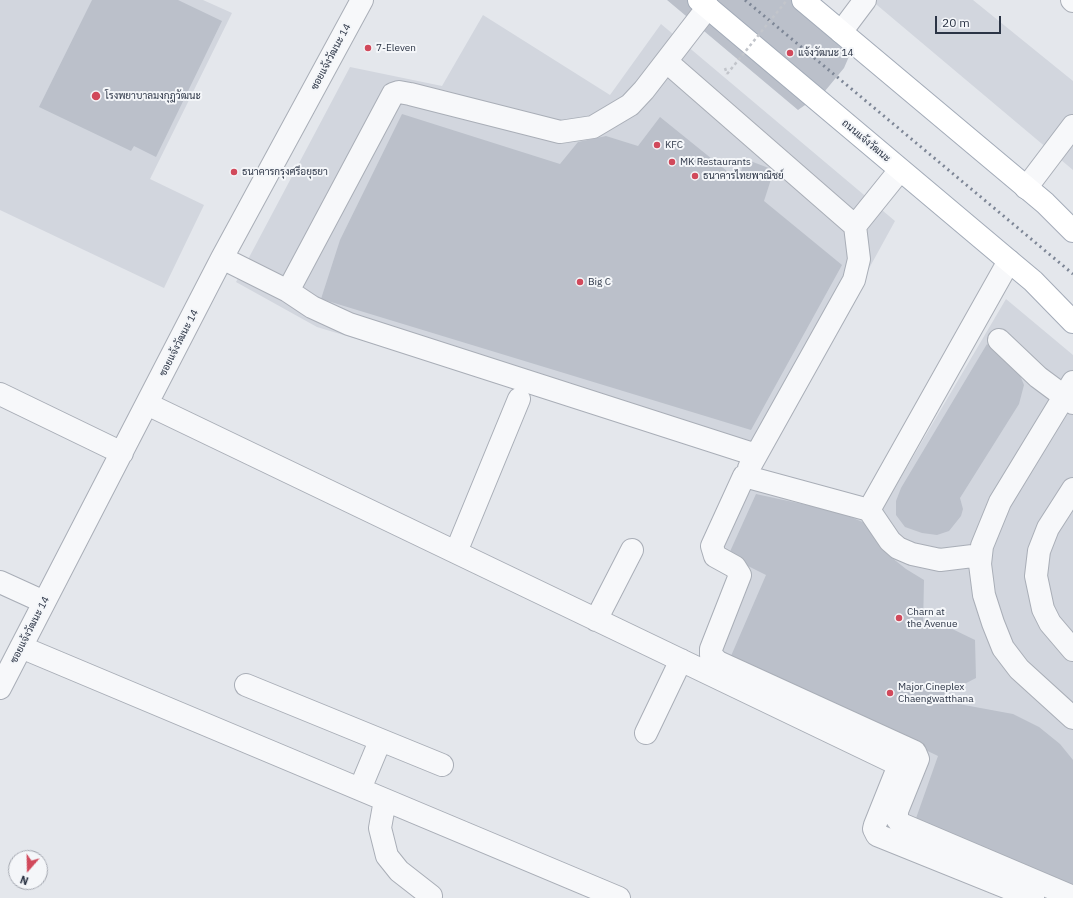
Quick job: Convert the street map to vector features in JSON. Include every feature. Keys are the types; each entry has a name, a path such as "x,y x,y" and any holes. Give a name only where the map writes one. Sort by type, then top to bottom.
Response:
{"main road":[{"path":"803,0 1045,204 1073,231"},
{"name":"ถนนแจ้งวัฒนะ","path":"703,4 1033,281 1073,308"},
{"path":"1045,204 1073,222"},
{"name":"ถนนแจ้งวัฒนะ","path":"1033,281 1073,322"}],"street":[{"name":"ซอยแจ้งวัฒนะ 14","path":"0,688 222,258 362,0"},
{"path":"841,32 866,0"},
{"path":"288,291 393,94 399,92 410,94 560,132 576,131 593,127 630,105 667,62 703,4"},
{"path":"667,62 855,226 859,259 854,280 744,476 712,546 714,554 735,567 740,575 711,649 713,658 914,752 918,759 897,813 898,821 1073,897"},
{"path":"1026,188 1073,126"},
{"path":"855,226 900,170"},
{"path":"222,258 288,291 312,307 349,324 756,455"},
{"path":"869,510 1009,261"},
{"path":"999,340 1038,377 1070,394 1000,502 982,546 980,564 984,595 1003,648 1028,679 1073,718"},
{"path":"0,394 122,452"},
{"path":"456,552 519,399"},
{"path":"147,404 897,765 897,770 874,829 875,832 881,837 1033,898"},
{"path":"744,476 869,510 890,541 898,548 912,554 940,560 981,555"},
{"path":"1073,489 1048,528 1039,550 1036,576 1043,609 1050,624 1073,650"},
{"path":"596,620 632,550"},
{"path":"0,582 44,602"},
{"path":"21,647 619,898"},
{"path":"646,733 681,660"},
{"path":"246,685 380,741 442,765"},
{"path":"360,789 380,741"},
{"path":"385,800 380,828 387,856 399,871 431,896"}],"path":[{"path":"725,68 727,74 787,0"}],"shaded area":[{"name":"โรงพยาบาลมงกุฎวัฒนะ","path":"0,0 203,0 232,13 150,179 204,205 164,288 0,210"},
{"path":"871,0 973,0 1073,81 1073,170"},
{"name":"Big C","path":"483,15 610,95 661,24 895,221 763,462 317,327 236,282 350,67 442,86"},
{"name":"Charn at the Avenue","path":"1006,299 1073,355 1073,898 1041,898 890,835 916,765 711,659 741,577 711,560 747,476 884,506"}],"building":[{"path":"92,0 178,0 222,21 156,157 134,146 131,151 39,107"},
{"name":"แจ้งวัฒนะ 14","path":"667,0 813,0 857,38 844,68 825,91 798,110"},
{"name":"Big C","path":"402,114 560,164 578,142 606,136 638,146 660,117 738,180 745,159 774,170 764,201 842,265 751,430 321,299 340,240"},
{"path":"987,344 1017,368 1024,385 1019,404 960,498 963,509 961,516 949,531 937,535 922,533 905,527 896,515 896,501 901,488"},
{"path":"756,494 839,512 872,526 879,540 891,557 906,569 924,580 923,627 942,624 975,640 976,678 947,693 948,702 1013,714 1039,727 1060,744 1073,760 1073,890 914,824 938,756 731,656 766,575 728,556"}],"railway":[{"path":"745,0 1073,274"}],"place":[{"name":"7-Eleven","path":"368,48"},
{"name":"แจ้งวัฒนะ 14","path":"790,53"},
{"name":"โรงพยาบาลมงกุฎวัฒนะ","path":"96,96"},
{"name":"KFC","path":"657,145"},
{"name":"MK Restaurants","path":"672,162"},
{"name":"ธนาคารกรุงศรีอยุธยา","path":"234,172"},
{"name":"ธนาคารไทยพาณิชย์","path":"695,176"},
{"name":"Big C","path":"580,282"},
{"name":"Charn at the Avenue","path":"899,618"},
{"name":"Major Cineplex Chaengwatthana","path":"890,693"}]}
